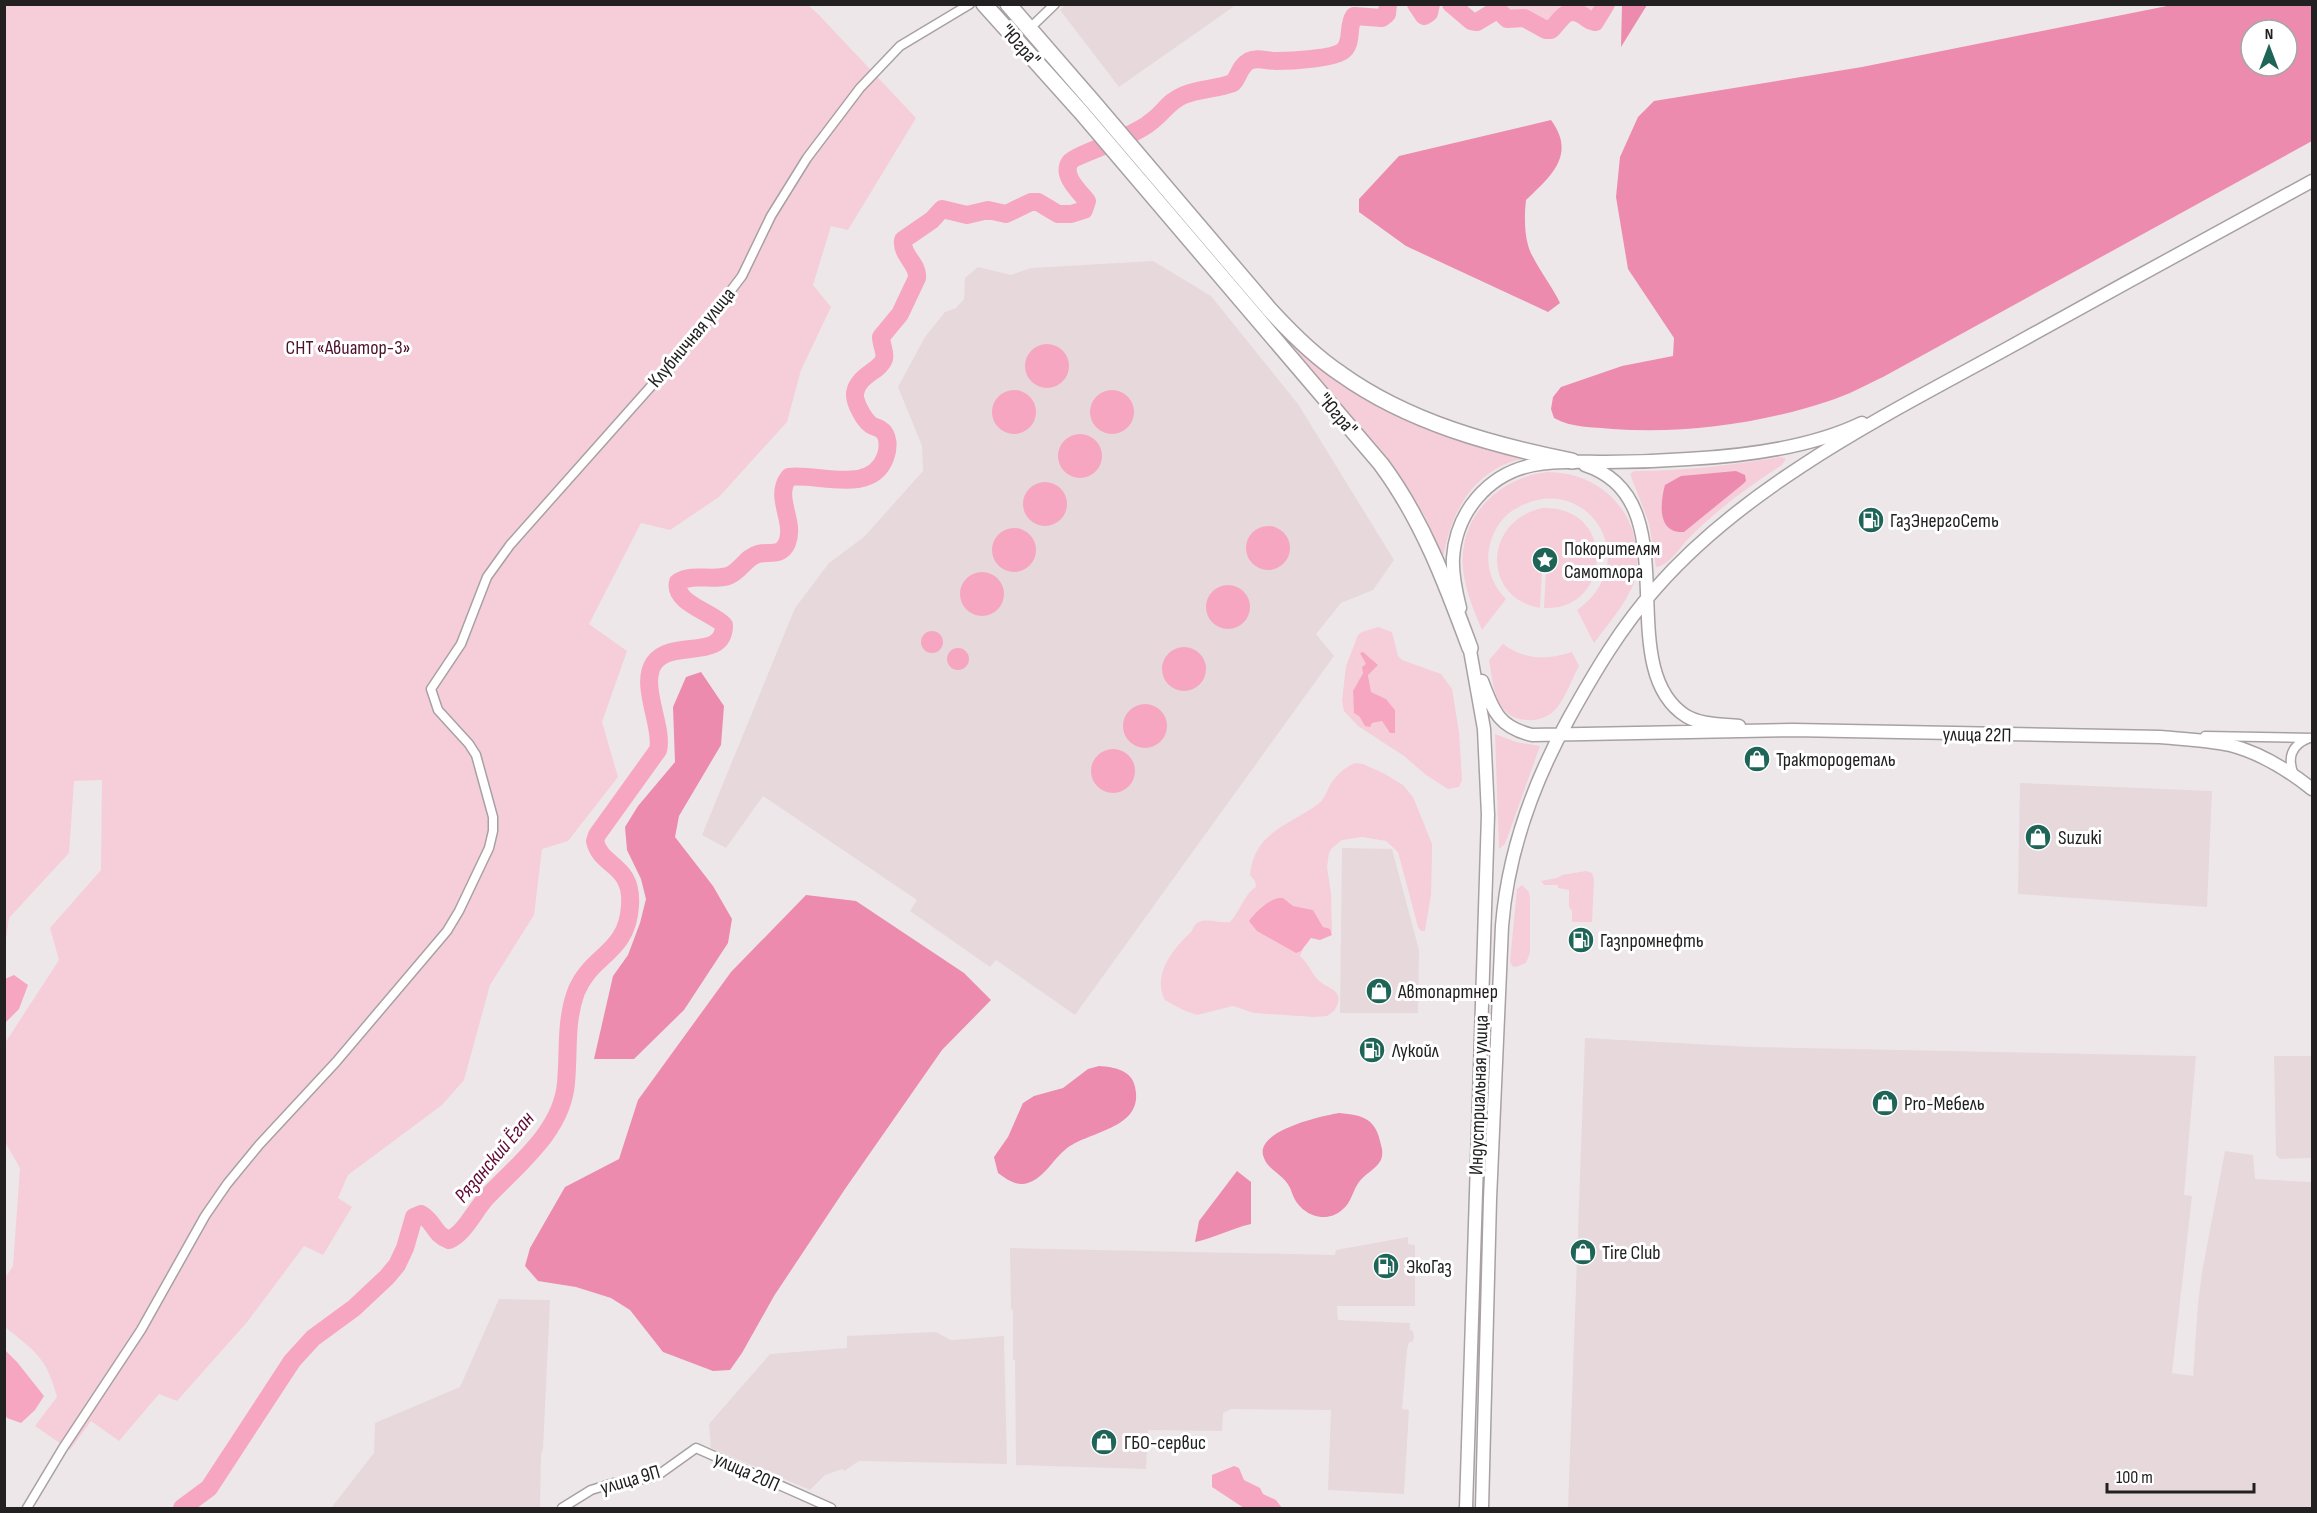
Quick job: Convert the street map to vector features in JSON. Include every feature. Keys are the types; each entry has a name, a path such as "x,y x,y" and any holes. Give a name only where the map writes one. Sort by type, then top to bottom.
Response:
{"highway":[{"name":"\"Югра\"","path":"984,4 1144,162 1276,317 1308,349 1343,376 1435,423 1496,443 1572,461"},
{"name":"\"Югра\"","path":"1008,4 1088,107 1132,172 1391,477 1424,535 1470,648"}],"main road":[{"path":"1470,648 1453,568 1454,547 1462,522 1474,501 1492,483 1512,471 1535,464 1572,461 1690,459 1802,443 1855,427 1915,399 2313,180"},
{"name":"Индустриальная улица","path":"1482,1509 1490,1199 1503,904 1519,832 1539,779 1560,735 1602,661 1648,597 1688,555 1743,506 1788,475 1915,399"},
{"name":"улица 22П","path":"1572,461 1605,475 1631,505 1644,544 1654,673 1675,707 1697,721 1793,730"},
{"name":"улица 22П","path":"1470,648 1498,718 1521,732 1532,735 1793,730 2160,737 2230,745 2263,758 2313,789"},
{"name":"Индустриальная улица","path":"1466,1509 1488,815 1485,742 1470,648"}],"street":[{"name":"Клубничная улица","path":"27,1509 63,1448 141,1330 205,1216 226,1184 336,1062 447,931 459,911 489,848 493,817 476,755 438,710 431,689 461,644 488,577 510,545 701,330 742,276 771,216 807,158 860,88 900,46 970,4"},
{"path":"1029,29 1055,4"},
{"path":"2160,737 2247,735 2311,738"},
{"path":"2294,776 2290,764 2291,753 2298,744 2311,738"},
{"name":"улица 9П","path":"562,1509 575,1498 598,1488 649,1478 661,1473 696,1448"},
{"name":"улица 20П","path":"696,1448 831,1509"}],"shaded area":[{"path":"1066,4 1236,5 1119,87 1060,10"},
{"path":"1622,5 1647,5 1621,47"},
{"path":"2172,5 2312,5 2312,141 1883,377 1836,399 1776,416 1694,428 1639,430 1575,425 1554,418 1551,409 1553,397 1561,387 1622,366 1673,356 1674,338 1628,269 1616,197 1620,157 1638,117 1654,101 1862,67"},
{"path":"1551,120 1558,133 1561,155 1544,183 1526,200 1525,214 1525,230 1530,251 1560,303 1548,312 1406,246 1359,212 1359,199 1399,156"},
{"path":"1153,261 1211,296 1298,404 1394,560 1373,590 1341,603 1316,634 1334,656 1075,1015 996,960 990,967 910,911 917,900 763,796 726,848 702,835 795,608 829,563 864,537 923,471 922,446 898,387 925,337 945,312 956,308 964,299 965,278 978,267 1011,275 1031,268"},
{"path":"1047,344 1056,345 1063,350 1068,357 1068,375 1063,382 1056,387 1047,388 1038,387 1031,382 1026,375 1025,366 1026,357 1031,350 1038,345"},
{"path":"1014,390 1023,391 1030,396 1035,403 1035,421 1030,428 1023,433 1014,434 1005,433 998,428 993,421 992,412 993,403 998,396 1005,391"},
{"path":"1112,390 1121,391 1128,396 1133,403 1133,421 1128,428 1121,433 1112,434 1103,433 1096,428 1091,421 1090,412 1091,403 1096,396 1103,391"},
{"path":"1080,434 1089,435 1096,440 1101,447 1101,465 1096,472 1089,477 1080,478 1071,477 1064,472 1059,465 1058,456 1059,447 1064,440 1071,435"},
{"path":"1736,471 1745,475 1746,481 1684,532 1675,531 1665,523 1662,500 1665,485 1681,476"},
{"path":"1045,482 1054,483 1061,488 1066,495 1066,513 1061,520 1054,525 1045,526 1036,525 1029,520 1024,513 1023,504 1024,495 1029,488 1036,483"},
{"path":"1268,526 1284,532 1290,548 1284,564 1268,570 1252,564 1246,548 1252,532"},
{"path":"1014,528 1023,529 1030,534 1035,541 1035,559 1030,566 1023,571 1014,572 1005,571 998,566 993,559 992,550 993,541 998,534 1005,529"},
{"path":"982,572 991,573 998,578 1003,585 1003,603 998,610 991,615 982,616 973,615 966,610 961,603 960,594 961,585 966,578 973,573"},
{"path":"1228,585 1244,591 1250,607 1244,623 1228,629 1212,623 1206,607 1212,591"},
{"path":"932,631 940,634 943,642 940,650 932,653 924,650 921,642 924,634"},
{"path":"1184,647 1200,653 1206,669 1200,685 1184,691 1168,685 1162,669 1168,653"},
{"path":"958,648 966,651 969,659 966,667 958,670 950,667 947,659 950,651"},
{"path":"1363,652 1378,665 1368,675 1371,692 1386,699 1395,710 1395,733 1390,733 1382,721 1372,723 1370,727 1365,726 1359,716 1354,713 1353,691 1363,673 1362,667 1366,664 1360,653"},
{"path":"701,672 724,706 721,745 679,816 675,837 713,886 732,919 728,943 684,1010 634,1059 594,1059 613,976 628,955 646,899 641,879 627,850 625,827 638,806 675,762 673,707 686,677"},
{"path":"1145,704 1161,710 1167,726 1161,742 1145,748 1129,742 1123,726 1129,710"},
{"path":"1113,749 1129,755 1135,771 1129,787 1113,793 1097,787 1091,771 1097,755"},
{"path":"2020,783 2212,791 2207,907 2018,894"},
{"path":"1342,848 1392,849 1419,950 1418,1013 1340,1013"},
{"path":"806,895 856,901 964,973 991,1000 942,1050 774,1296 730,1370 713,1371 663,1352 630,1310 611,1298 576,1287 538,1281 525,1266 530,1248 565,1187 619,1159 638,1100 731,972"},
{"path":"1278,898 1283,898 1293,906 1313,910 1323,927 1330,929 1332,935 1320,940 1311,938 1301,951 1296,953 1257,931 1249,921 1262,907"},
{"path":"14,975 28,985 19,1009 5,1023 5,979"},
{"path":"1585,1038 1751,1047 2196,1056 2184,1195 2192,1196 2172,1373 2193,1376 2202,1272 2225,1151 2253,1155 2255,1179 2312,1182 2312,1508 1568,1508"},
{"path":"2274,1056 2312,1056 2312,1158 2280,1159 2276,1155"},
{"path":"1099,1066 1122,1070 1133,1081 1136,1101 1132,1112 1112,1127 1066,1149 1041,1175 1030,1182 1016,1183 998,1173 994,1157 1008,1137 1023,1103 1034,1096 1063,1088 1088,1069"},
{"path":"1339,1113 1362,1117 1372,1124 1379,1136 1382,1157 1359,1182 1346,1206 1336,1214 1321,1217 1306,1212 1300,1207 1290,1187 1266,1163 1263,1148 1268,1140 1291,1126"},
{"path":"1237,1171 1251,1182 1251,1224 1195,1242 1199,1221"},
{"path":"1408,1237 1408,1244 1415,1245 1415,1306 1337,1306 1338,1320 1410,1323 1410,1330 1413,1331 1414,1338 1412,1342 1409,1342 1407,1350 1402,1409 1409,1410 1404,1494 1328,1490 1331,1410 1231,1409 1223,1413 1222,1431 1148,1430 1146,1469 1016,1465 1015,1360 1013,1360 1010,1248 1335,1255 1336,1250"},
{"path":"499,1299 550,1300 540,1508 331,1508 374,1453 375,1423 460,1387"},
{"path":"936,1332 951,1340 1004,1336 1007,1464 859,1461 844,1471 843,1469 825,1475 810,1490 711,1448 709,1424 770,1354 847,1348 847,1336"},
{"path":"5,1350 44,1396 35,1410 21,1423 7,1418 5,1414"},
{"path":"1234,1466 1239,1468 1244,1480 1260,1488 1263,1494 1276,1500 1282,1508 1244,1508 1212,1487 1212,1475"}],"green space":[{"name":"СНТ «Авиатор-3»","path":"807,4 916,118 848,230 831,226 813,285 831,307 801,370 787,422 719,497 670,530 641,523 589,624 627,651 602,722 618,777 568,841 542,849 534,915 490,985 464,1080 442,1105 348,1175 338,1198 352,1207 323,1255 304,1246 248,1321 177,1401 159,1394 119,1441 91,1421 70,1450 35,1426 57,1397 53,1383 44,1363 38,1356 4,1326 5,1278 13,1266 20,1168 5,1142 5,1043 59,960 50,928 101,870 102,780 74,781 69,853 9,918 5,946 5,5"},
{"path":"1485,4 1599,5 1595,15 1570,9 1549,23 1530,14 1511,13 1508,9 1485,8"},
{"path":"1141,167 1288,339 1318,368 1370,401 1527,458 1494,470 1470,492 1453,521 1444,554 1442,555 1424,515 1389,463 1138,170"},
{"path":"1781,457 1786,459 1782,465 1720,509 1669,560 1656,567 1649,523 1630,474 1634,471 1708,467"},
{"path":"1547,472 1580,477 1607,493 1618,504 1633,532 1637,557 1635,581 1621,607 1594,643 1577,610 1597,590 1607,567 1607,545 1599,526 1584,510 1565,500 1542,499 1517,508 1507,514 1497,528 1490,544 1489,567 1496,587 1506,599 1482,630 1468,593 1463,569 1463,550 1474,517 1485,503 1512,482"},
{"path":"1542,508 1567,512 1584,523 1594,539 1597,558 1593,577 1583,594 1567,605 1544,608 1546,571 1554,566 1556,561 1553,552 1549,550 1538,552 1535,558 1536,566 1542,571 1540,608 1521,601 1507,590 1499,575 1497,559 1500,542 1509,528 1523,516"},
{"path":"1378,627 1392,632 1398,656 1402,660 1441,674 1452,689 1459,732 1462,780 1459,787 1448,789 1426,775 1404,756 1358,726 1344,711 1342,701 1346,666 1358,635","holes":["1361,654 1377,665 1368,675 1371,692 1386,699 1395,710 1395,732 1390,733 1382,721 1371,723 1361,720 1356,709 1354,690 1366,664"]},
{"path":"1503,644 1519,653 1536,657 1572,652 1579,666 1563,698 1551,713 1540,719 1528,720 1509,714 1502,707 1494,690 1489,660"},
{"path":"1495,734 1516,742 1540,746 1505,844 1499,849"},
{"path":"1355,763 1363,764 1385,774 1403,785 1413,797 1432,844 1431,895 1425,931 1421,931 1418,927 1398,852 1386,841 1362,837 1342,840 1329,853 1327,867 1331,893 1332,932 1323,927 1313,910 1293,906 1283,898 1262,906 1252,917 1267,935 1279,943 1301,951 1304,947 1300,956 1317,979 1334,991 1339,998 1334,1011 1327,1016 1314,1017 1254,1013 1233,1006 1197,1015 1165,1000 1161,982 1162,973 1176,948 1201,921 1230,922 1248,894 1256,887 1250,875 1258,849 1265,839 1320,802 1335,778"},
{"path":"1586,871 1592,873 1594,879 1592,922 1572,922 1569,890 1558,888 1558,885 1544,885 1541,881"},
{"path":"1522,885 1529,892 1530,899 1530,953 1526,963 1516,967 1512,966 1510,961 1517,889"}],"waterway":[{"name":"Рязанский Ёган","path":"182,1508 209,1488 292,1361 313,1338 354,1308 397,1265 405,1248 414,1217 421,1214 444,1237 449,1240 455,1237 487,1197 537,1146 556,1116 563,1100 566,1083 569,1026 576,992 590,969 616,944 627,922 630,906 627,882 598,850 595,841 658,750 658,730 650,694 650,672 654,663 662,656 707,647 716,643 722,636 724,625 681,596 678,582 696,577 728,576 754,556 781,550 787,543 789,535 783,493 789,477 856,479 868,476 878,469 885,458 887,438 883,431 865,419 858,406 855,393 864,377 882,363 884,354 881,337 900,314 917,278 915,268 903,246 903,240 932,220 942,209 967,215 988,210 1006,214 1031,202 1038,202 1058,214 1071,214 1084,210 1087,201 1069,177 1070,162 1141,129 1179,97 1233,83 1249,61 1255,59 1301,60 1339,53 1347,46 1354,16 1382,18 1387,14 1388,4"},
{"name":"Рязанский Ёган","path":"1416,4 1424,16 1429,13 1431,4"},
{"name":"Рязанский Ёган","path":"1451,4 1471,21 1477,22 1495,11 1507,19 1524,18 1546,30 1551,30 1564,15 1572,12 1577,12 1595,22 1606,4"}],"place":[{"name":"ГазЭнергоСеть","path":"1871,520"},
{"name":"Покорителям Самотлора","path":"1545,560"},
{"name":"Трактородеталь","path":"1757,759"},
{"name":"Suzuki","path":"2038,837"},
{"name":"Газпромнефть","path":"1581,940"},
{"name":"Автопартнер","path":"1379,991"},
{"name":"Лукойл","path":"1372,1050"},
{"name":"Pro-Мебель","path":"1885,1103"},
{"name":"Tire Club","path":"1583,1252"},
{"name":"ЭкоГаз","path":"1386,1266"},
{"name":"ГБО-сервис","path":"1104,1442"}]}
